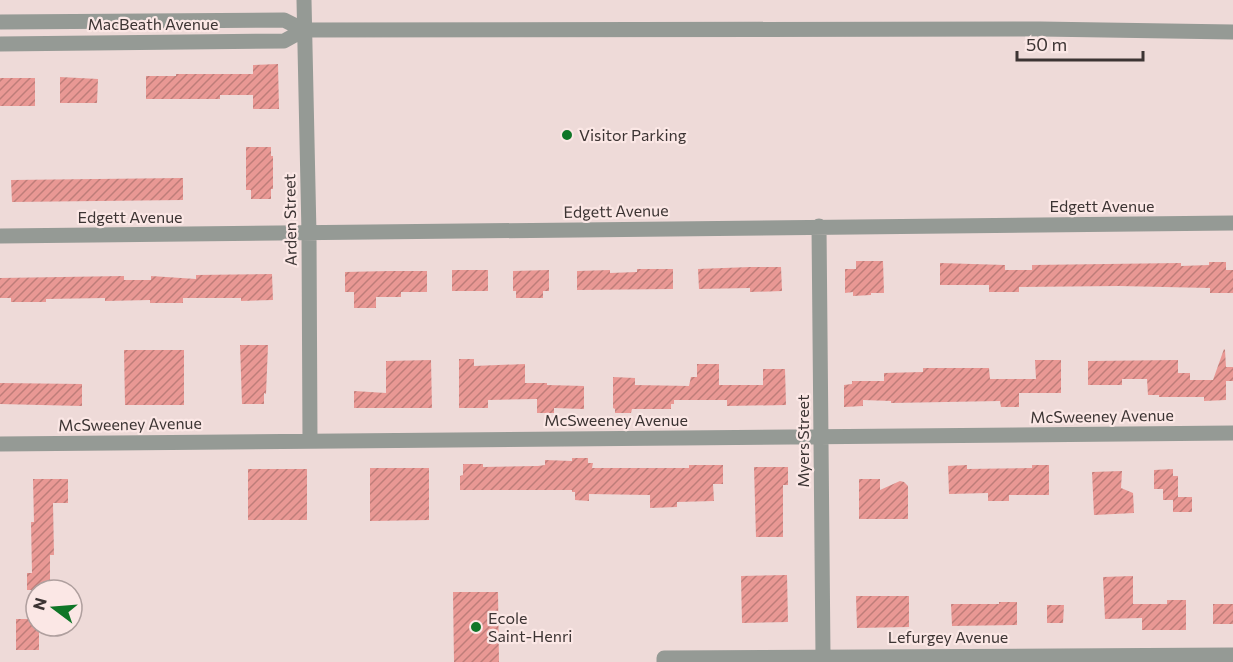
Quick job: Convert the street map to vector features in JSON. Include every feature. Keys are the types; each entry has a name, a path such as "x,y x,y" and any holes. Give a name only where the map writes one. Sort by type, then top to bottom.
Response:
{"street":[{"name":"Arden Street","path":"304,0 309,234 310,440"},
{"name":"MacBeath Avenue","path":"0,22 284,20 304,30 1049,29 1233,32"},
{"path":"131,43 132,21"},
{"name":"MacBeath Avenue","path":"0,44 284,41 304,30"},
{"name":"Edgett Avenue","path":"0,236 1233,223"},
{"name":"Myers Street","path":"819,226 823,656"},
{"name":"McSweeney Avenue","path":"0,444 1233,433"},
{"name":"Lefurgey Avenue","path":"664,660 823,656 1233,655"}],"building":[{"path":"278,64 279,109 253,109 253,95 220,95 220,99 146,99 146,76 253,74 253,65"},
{"path":"60,77 98,79 97,103 60,103"},
{"path":"0,78 35,78 35,106 0,106"},
{"path":"246,147 271,147 273,189 271,189 271,199 251,199 251,190 246,190"},
{"path":"183,178 183,200 12,202 11,180"},
{"path":"856,261 883,261 884,293 853,296 853,292 845,293 845,269 856,269"},
{"path":"1209,262 1226,262 1226,270 1233,270 1233,293 1210,293 1210,288 1119,286 1019,287 1019,292 989,292 989,285 940,285 940,263 1005,265 1005,270 1032,270 1032,265 1181,263 1181,266 1209,265"},
{"path":"781,267 782,291 750,292 750,288 699,289 698,269"},
{"path":"637,269 673,269 673,289 577,290 577,271 610,270 610,273 637,272"},
{"path":"452,270 488,270 488,291 452,291"},
{"path":"549,270 549,291 543,291 543,298 516,298 516,291 513,291 513,271"},
{"path":"427,271 427,292 401,292 401,297 376,297 376,308 354,308 354,292 345,292 345,272"},
{"path":"272,274 273,300 183,298 183,303 150,303 150,300 105,301 105,298 11,302 11,298 0,298 0,278 124,276 124,280 151,280 151,276 196,279 196,275"},
{"path":"240,345 268,345 264,404 242,404"},
{"path":"1224,349 1226,367 1233,367 1233,381 1226,381 1226,400 1204,401 1204,397 1148,395 1147,379 1122,379 1122,385 1088,385 1088,361 1178,360 1178,373 1190,373 1190,380 1213,380"},
{"path":"124,350 184,350 184,405 125,405"},
{"path":"459,359 474,359 474,366 525,364 525,383 584,386 584,409 554,408 554,413 537,413 537,399 488,400 488,408 459,408"},
{"path":"431,360 432,408 354,408 354,391 386,393 386,361"},
{"path":"1035,360 1061,360 1061,393 1019,393 1019,407 1001,407 1000,401 891,403 891,401 863,400 863,406 844,407 844,385 852,384 852,381 884,381 884,373 923,372 923,368 989,368 990,379 1036,379"},
{"path":"697,364 719,364 719,385 763,385 763,369 785,369 786,405 727,406 727,400 674,400 671,409 632,409 631,413 615,413 613,377 635,378 635,385 689,386 691,377 697,377"},
{"path":"0,383 82,384 82,406 0,404"},
{"path":"572,458 588,458 588,463 593,463 592,468 689,468 689,465 723,465 723,484 713,484 714,501 677,502 677,507 650,508 650,495 589,494 589,501 575,500 575,492 572,490 460,490 463,464 483,464 483,467 538,466 545,465 545,460 572,461"},
{"path":"967,465 967,469 1032,468 1032,465 1049,465 1049,495 1009,495 1009,501 988,501 988,493 949,494 948,466"},
{"path":"754,467 788,467 788,485 783,485 783,537 756,537"},
{"path":"370,468 429,468 429,520 370,521"},
{"path":"248,469 307,469 307,520 248,520"},
{"path":"1173,469 1173,476 1178,476 1178,497 1192,497 1192,512 1173,512 1173,500 1163,500 1163,489 1154,489 1154,470"},
{"path":"1122,471 1121,488 1133,493 1134,513 1094,515 1092,472"},
{"path":"33,479 68,479 68,503 53,503 54,555 50,555 50,578 27,578 27,573 32,573 31,522 34,522"},
{"path":"859,479 880,479 880,490 900,481 904,482 908,486 908,519 859,519"},
{"path":"787,575 788,622 742,623 741,576"},
{"path":"1133,576 1133,604 1167,604 1167,600 1186,600 1186,630 1142,630 1142,618 1105,619 1103,577"},
{"name":"Ecole Saint-Henri","path":"453,592 498,592 499,662 454,662"},
{"path":"856,596 909,596 909,627 857,628"},
{"path":"999,602 1017,602 1017,625 952,626 951,604 999,604"},
{"path":"1213,604 1233,604 1233,624 1213,624"},
{"path":"1047,605 1064,605 1063,623 1047,623"},
{"path":"16,619 24,619 24,638 39,638 39,650 16,650"}],"place":[{"name":"Visitor Parking","path":"567,135"},
{"name":"Ecole Saint-Henri","path":"476,627"}]}
